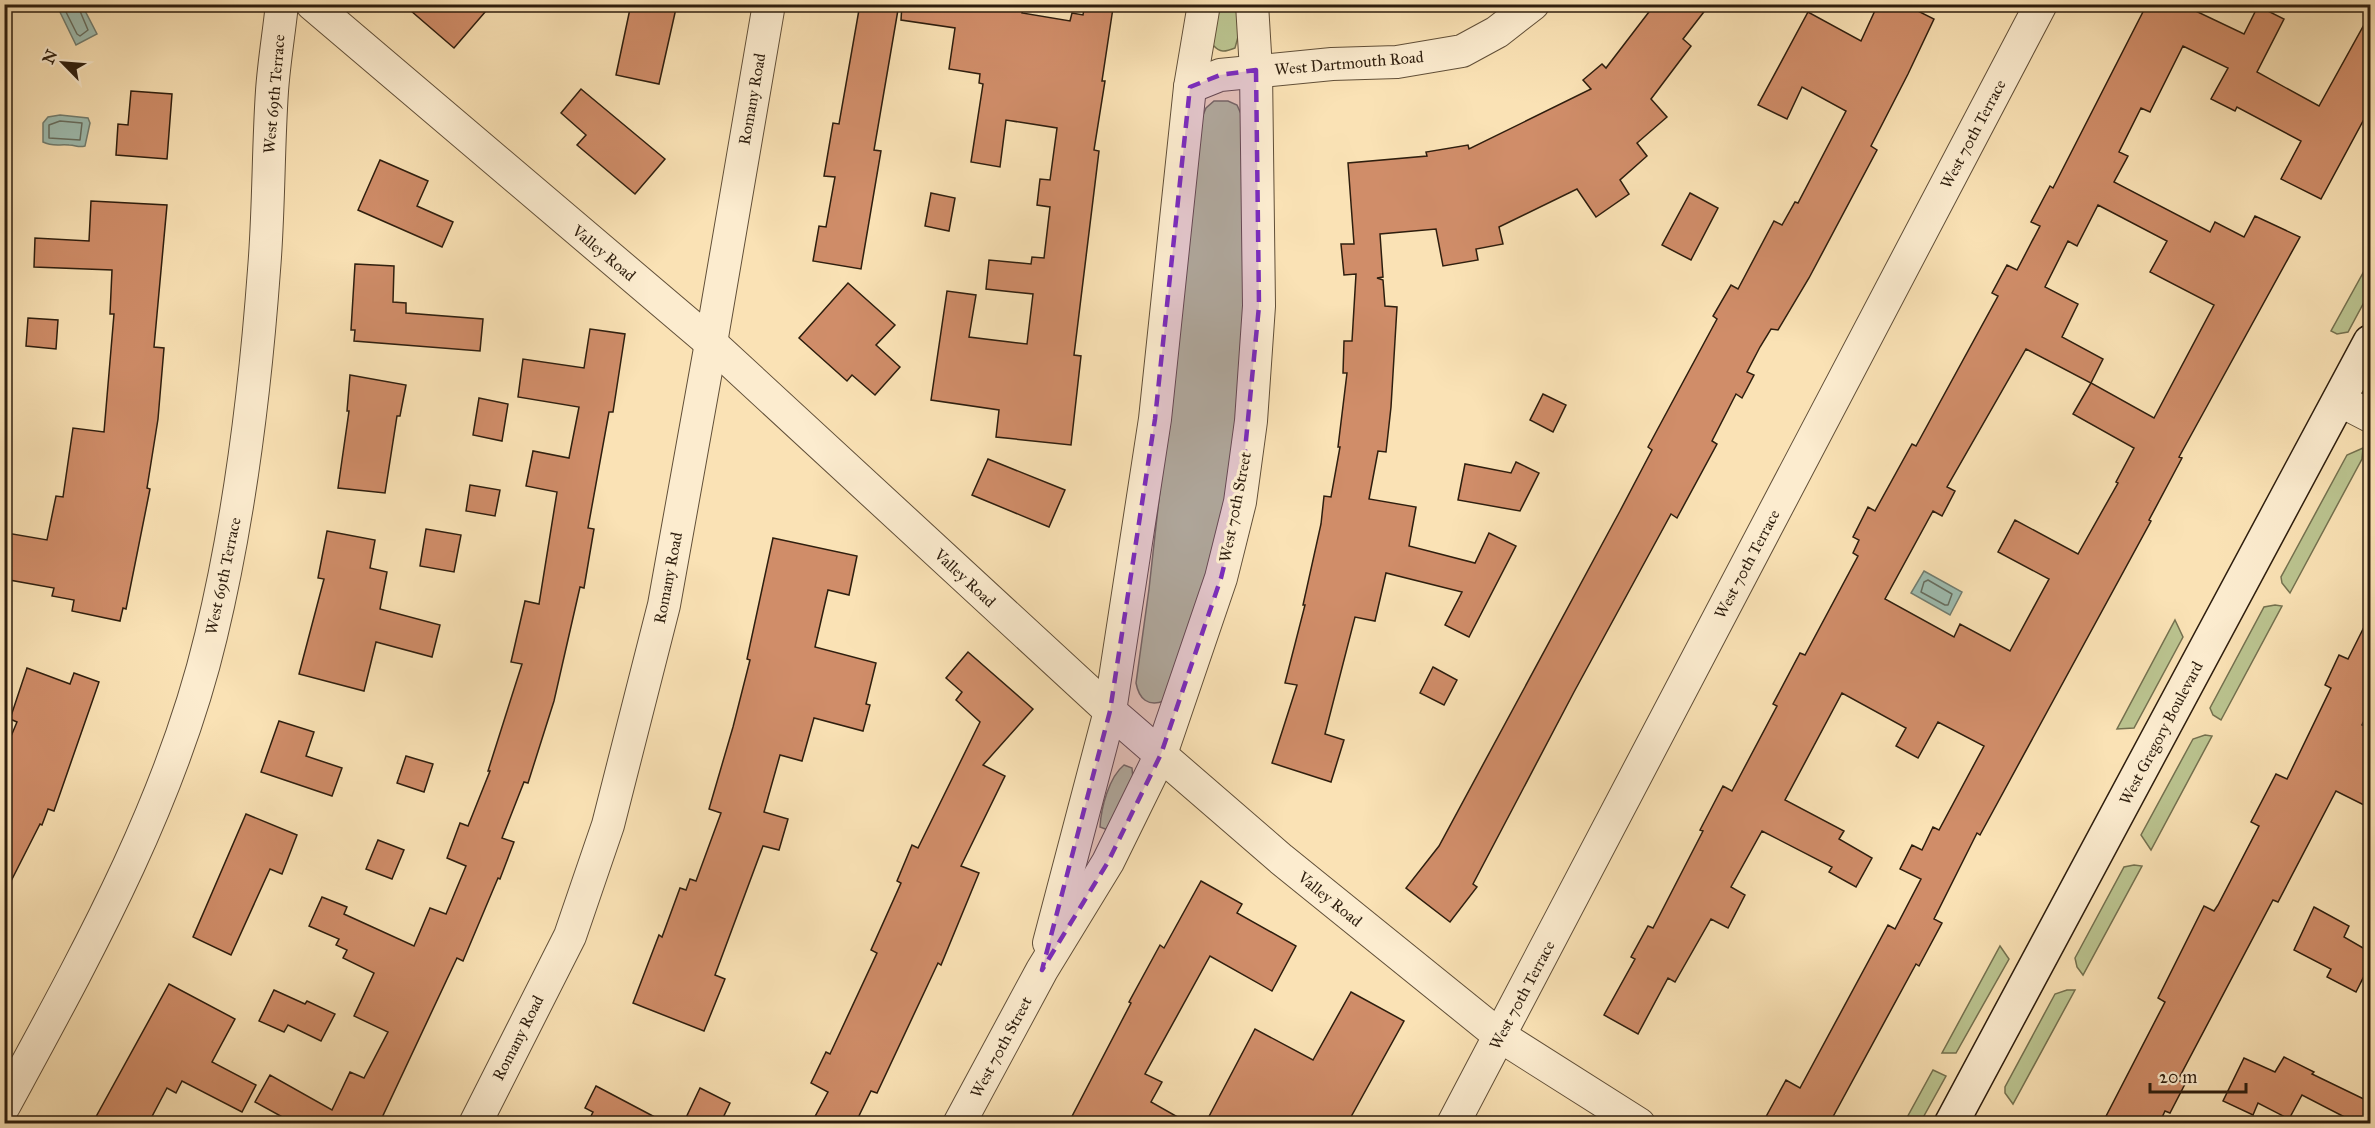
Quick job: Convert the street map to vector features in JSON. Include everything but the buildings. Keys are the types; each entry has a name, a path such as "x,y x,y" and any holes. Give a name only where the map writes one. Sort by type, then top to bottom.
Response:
{"main road":[{"name":"West Gregory Boulevard","path":"1951,1124 2370,342"}],"street":[{"name":"West 69th Terrace","path":"4,1106 86,955 143,836 182,736 211,637 236,515 253,397 264,267 272,88 282,4"},
{"name":"Valley Road","path":"312,4 711,343 1110,711 1281,859 1500,1036 1639,1124"},
{"name":"Romany Road","path":"475,1124 570,936 608,825 664,604 769,4"},
{"name":"West 70th Street","path":"1042,970 1110,711 1155,418 1190,87 1204,4"},
{"name":"West 70th Street","path":"959,1124 1042,970 1108,862 1161,754 1221,578 1241,490 1251,421 1260,306 1256,70 1252,4"},
{"name":"West Dartmouth Road","path":"1190,87 1220,75 1256,70 1397,62 1462,51 1497,32 1533,4"},
{"name":"West 70th Terrace","path":"1453,1124 2041,4"},
{"path":"2339,400 2370,416"}],"highlighted area":[{"path":"1256,70 1259,306 1240,502 1221,578 1161,754 1108,862 1042,970 1110,711 1155,419 1190,87 1220,75"}],"green space":[{"path":"1217,5 1238,5 1238,37 1235,48 1220,51 1213,45"},
{"path":"1214,101 1228,101 1237,105 1241,114 1244,261 1237,408 1224,505 1212,555 1164,701 1153,703 1142,697 1136,683 1149,589 1201,120 1206,108"},
{"path":"2363,273 2370,284 2370,291 2348,332 2337,334 2331,331"},
{"path":"2363,448 2362,459 2290,593 2282,583 2281,577 2347,455"},
{"path":"2282,606 2221,720 2213,715 2210,708 2264,607"},
{"path":"2175,620 2183,637 2134,728 2117,729"},
{"path":"2205,735 2212,736 2151,850 2141,835 2193,739"},
{"path":"1124,765 1132,768 1133,779 1108,830 1100,827 1104,802 1114,777"},
{"path":"2142,866 2083,975 2077,967 2075,958 2124,867"},
{"path":"2000,946 2009,959 1956,1053 1942,1053"},
{"path":"2075,990 2013,1104 2005,1093 2005,1087 2055,994"},
{"path":"1933,1070 1946,1076 1920,1123 1904,1123"}],"water":[{"path":"82,5 97,34 76,45 57,6"},
{"path":"60,115 88,118 90,123 85,146 53,145 43,142 43,123 48,117"},
{"path":"1924,571 1962,592 1950,615 1911,593"}]}
